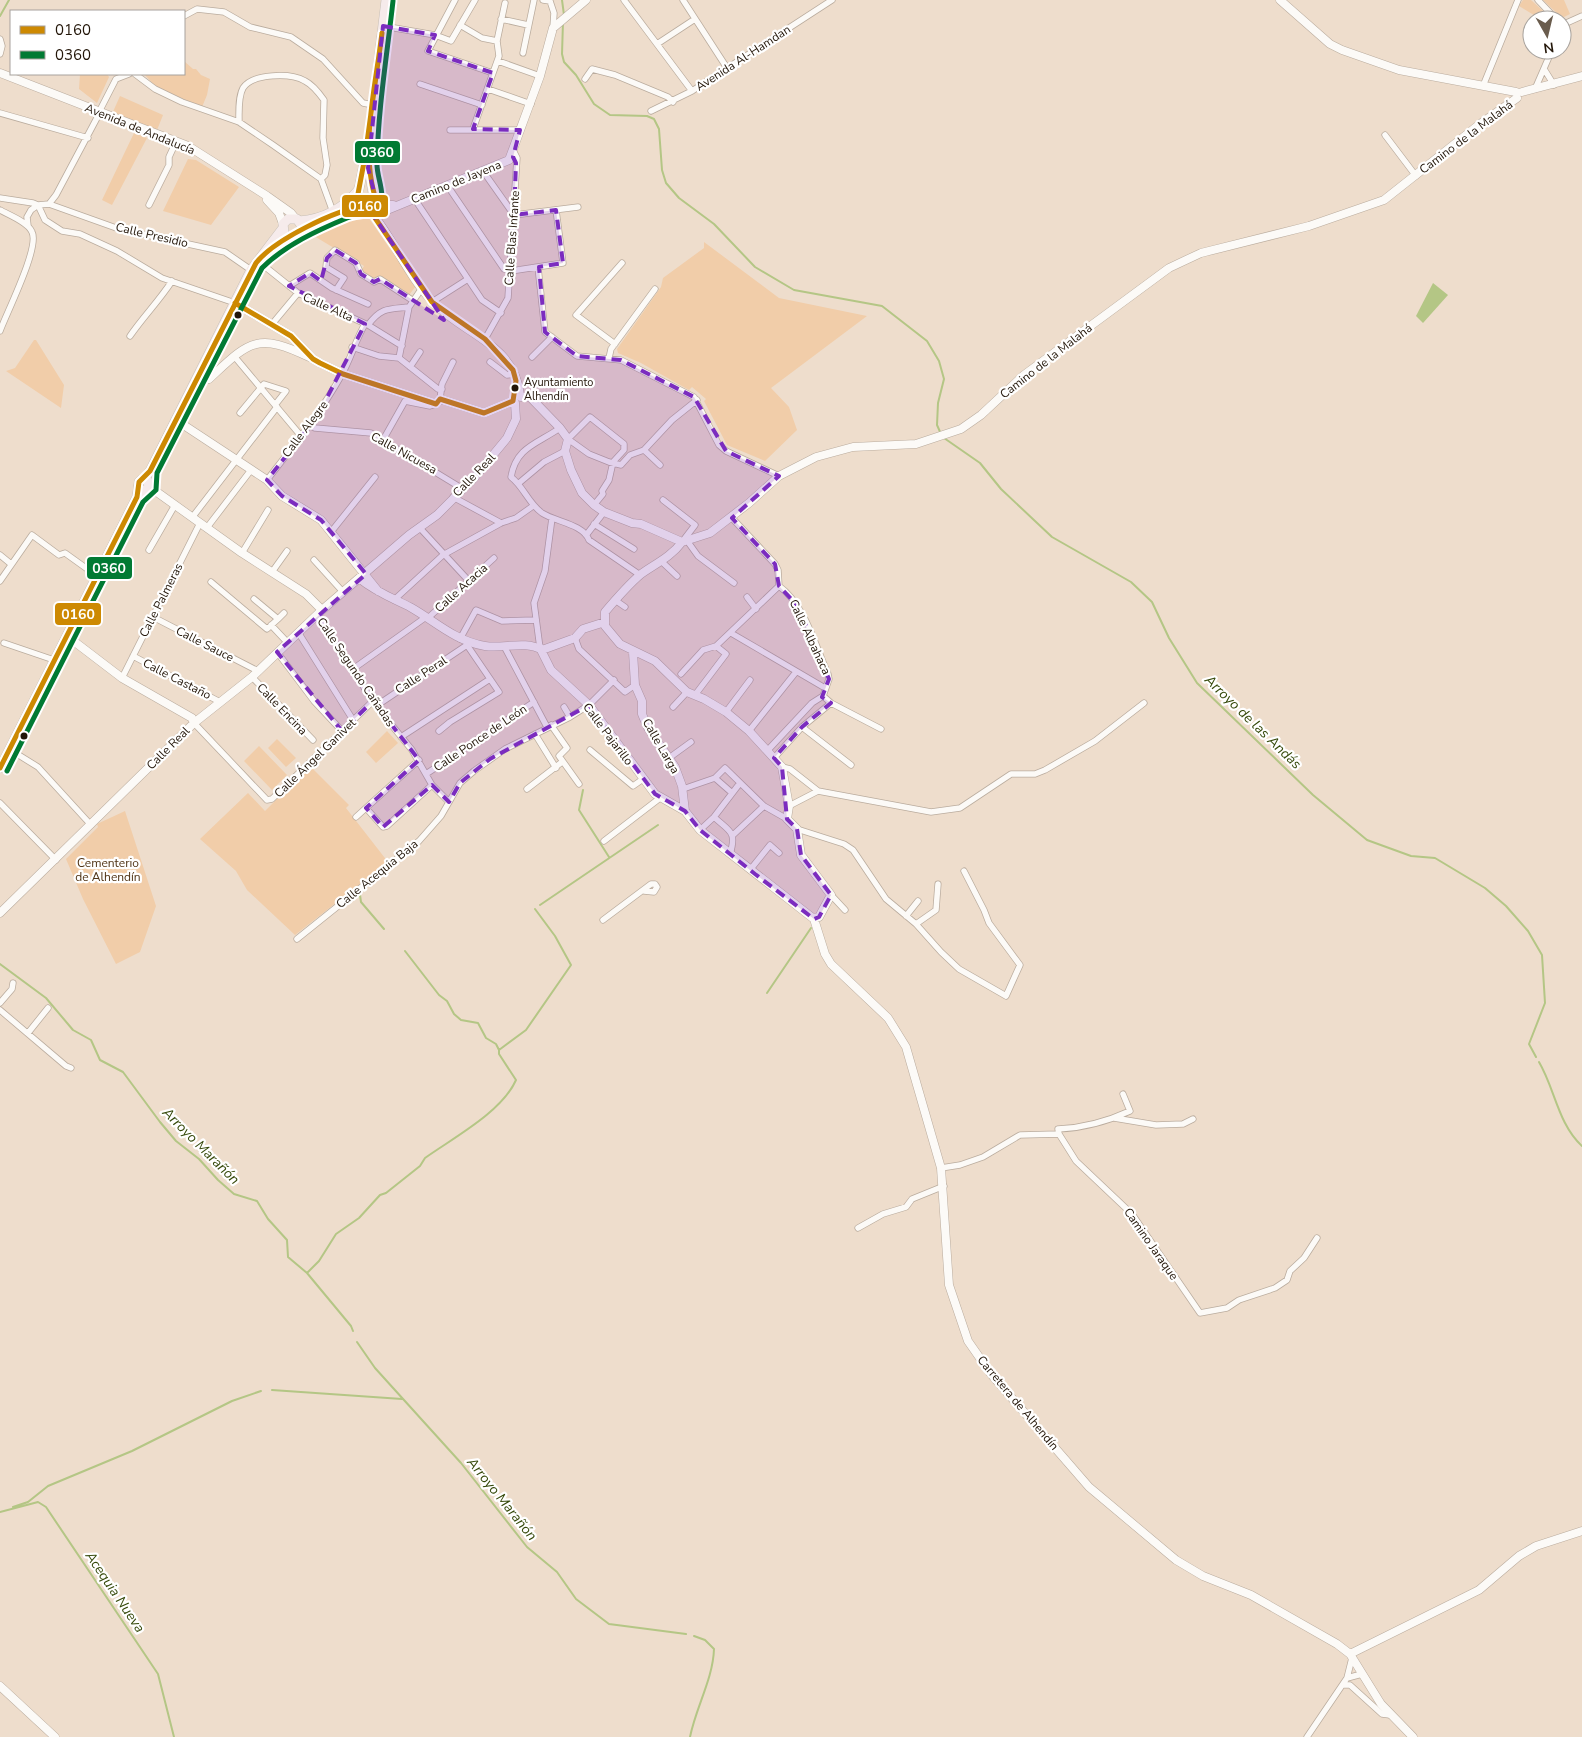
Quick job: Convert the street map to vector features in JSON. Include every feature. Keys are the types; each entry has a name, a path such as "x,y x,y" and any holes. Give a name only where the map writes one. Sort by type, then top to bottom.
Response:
{"main road":[{"path":"267,251 296,234 347,210 366,208 374,199 368,168 370,132 386,0"},
{"path":"366,208 357,202 357,192 370,132"},
{"path":"1,763 97,576 145,488 150,471 198,377 232,301 251,270 267,251 288,219 314,219 333,212 364,186 371,188"},
{"path":"283,226 287,235 296,234 302,226 297,219"}],"street":[{"path":"455,0 435,34 428,51 493,73"},
{"path":"383,26 435,34 451,41 475,0"},
{"path":"523,53 534,0"},
{"path":"543,0 550,1 554,8 556,22 586,0"},
{"path":"624,0 692,91"},
{"path":"683,0 727,68"},
{"path":"1280,0 1330,44 1342,50 1399,70 1518,94"},
{"path":"1483,86 1518,0"},
{"path":"1538,0 1548,10"},
{"name":"Avenida Al-Hamdan","path":"651,111 692,91 830,1"},
{"path":"473,129 498,61 496,41 505,3"},
{"path":"185,16 197,10 224,12 250,27 290,37 323,59 363,103 373,105"},
{"path":"501,19 528,25"},
{"path":"657,44 695,19"},
{"name":"Calle Blas Infante","path":"485,339 508,298 514,215 514,156 520,130 540,76 556,22"},
{"path":"460,25 482,38 496,41"},
{"path":"0,39 0,54"},
{"path":"1535,90 1548,60"},
{"path":"498,61 540,76"},
{"path":"585,78 592,69 614,75 668,97 672,102"},
{"path":"1544,69 1554,85"},
{"name":"Avenida de Andalucía","path":"0,73 175,144 199,156 265,198 274,207 283,226"},
{"path":"0,198 25,201 38,205 49,204 88,138 116,78 126,75"},
{"path":"137,75 164,93 201,110 239,122 321,180 333,212"},
{"path":"239,122 240,96 243,88 256,79 285,75 305,81 324,100 323,138 327,165 325,175 321,180"},
{"name":"Camino de la Malahá","path":"605,622 605,612 640,575 685,542 710,533 732,518 780,476 816,457 853,446 907,446 951,433 981,415 1024,375 1169,268 1201,253 1309,226 1384,200 1518,94 1582,76"},
{"name":"Avenida de Andalucía","path":"0,80 176,141 201,153 282,206 297,219"},
{"path":"420,84 482,105"},
{"path":"488,89 530,104"},
{"path":"0,114 88,138"},
{"path":"450,130 520,130"},
{"name":"Camino de la Malahá","path":"1385,135 1416,176"},
{"path":"149,205 168,165 169,157 175,144"},
{"name":"Camino de Jayena","path":"366,208 380,212 483,171 514,156"},
{"path":"483,171 514,215 578,207"},
{"path":"446,185 504,270 511,271 563,263 556,210"},
{"path":"414,198 482,300 500,313"},
{"name":"Camino de Jayena","path":"374,199 383,205 398,205"},
{"path":"25,201 31,210"},
{"name":"Calle Presidio","path":"49,204 119,229 225,252 251,270"},
{"path":"19,221 27,217 31,210 38,205"},
{"path":"38,205 43,218 52,226 62,231 80,234 117,251 150,272 172,282 232,301 273,323 291,336 313,359"},
{"path":"366,208 432,302 443,312 485,339 501,354 515,377 516,398"},
{"path":"0,210 28,226 33,233 34,247 0,331"},
{"path":"27,217 28,226"},
{"path":"336,290 344,278 326,267 327,258 335,250 356,263 360,274 374,282 380,279 412,300"},
{"name":"Calle Alta","path":"258,261 298,293 366,324 402,346"},
{"path":"615,344 576,315 622,263"},
{"path":"538,267 545,332 577,356 622,360 644,369 696,400 719,445 726,452 780,476"},
{"path":"289,286 310,273 336,290 368,304"},
{"path":"432,302 468,279"},
{"path":"130,336 142,318 155,307 172,282"},
{"path":"399,358 409,307 422,288"},
{"path":"609,358 615,344 655,289"},
{"path":"273,323 298,293"},
{"path":"366,324 383,310 409,307"},
{"name":"Calle Alegre","path":"267,480 311,426 343,374 352,347 366,324"},
{"path":"532,357 552,337"},
{"path":"198,377 202,380 209,379 234,356 250,345 268,343 283,345 343,374 438,402 452,403 484,413 516,398 530,397 568,439 589,454 621,465 630,454 644,450 672,420 696,400"},
{"path":"352,347 386,357 399,358 438,389 442,388"},
{"path":"410,367 420,352"},
{"path":"234,356 301,436"},
{"path":"383,440 405,401 430,406 438,402 447,372 453,362"},
{"path":"490,362 507,375 515,377"},
{"path":"194,515 237,460 286,391 268,383 264,384 240,413"},
{"name":"Calle Real","path":"0,913 56,860 194,722 255,674 319,612 419,527 437,515 505,441 516,420 516,398"},
{"path":"630,454 590,417 568,439 565,451 582,494 594,505 604,512 632,523 641,524 685,542 698,556 734,583"},
{"path":"176,420 267,480 282,496 296,506 310,511 331,532 372,589 427,617 465,642 499,692 450,722 440,731"},
{"name":"Calle Nicuesa","path":"311,426 315,428 371,433 463,488"},
{"path":"560,428 542,441 526,448 517,456 510,477 519,483 533,506 552,518 587,534 589,540 640,575"},
{"path":"594,505 604,494 602,491 609,480 613,462 624,447"},
{"path":"644,450 660,465"},
{"path":"519,483 544,462 565,451"},
{"path":"209,525 251,470"},
{"path":"331,532 375,477"},
{"path":"145,488 175,505 242,553 306,594 319,612"},
{"path":"453,497 501,523"},
{"path":"663,500 695,525 685,542"},
{"path":"149,550 175,505"},
{"path":"394,600 443,555 501,523 516,518 533,506"},
{"path":"242,553 268,510"},
{"path":"587,534 604,512"},
{"path":"540,648 534,603 545,571 552,518"},
{"name":"Calle Albahaca","path":"732,518 775,564 779,586 791,594 801,613 828,674 829,680 823,696"},
{"name":"Calle Palmeras","path":"122,678 200,523"},
{"path":"594,524 634,549"},
{"path":"419,527 468,580"},
{"path":"0,581 32,535 60,555 65,553 97,576"},
{"path":"272,572 287,550"},
{"path":"0,555 11,564"},
{"name":"Calle Acacia","path":"353,669 427,617 468,580 472,580 494,558"},
{"path":"314,560 343,592"},
{"path":"661,561 677,576"},
{"path":"211,582 267,629 284,613"},
{"path":"680,674 703,650 716,646 731,633 779,586"},
{"path":"747,597 756,609"},
{"path":"254,599 278,619"},
{"path":"615,600 625,608"},
{"path":"465,642 476,610 502,621 535,620"},
{"name":"Calle Segundo Cañadas","path":"319,612 374,703 419,760 432,785 449,802"},
{"name":"Calle Sauce","path":"153,617 255,674"},
{"path":"465,642 505,648 524,645 540,648 553,647 572,639 583,629 605,622 608,631 620,644 633,652 644,654 655,661 691,693 726,712 750,731 782,767 789,806 787,819"},
{"path":"271,625 287,642"},
{"path":"298,632 353,720"},
{"path":"731,633 825,688"},
{"path":"67,636 122,678 192,718 194,722"},
{"path":"572,639 579,649 625,692 635,685"},
{"name":"Calle Peral","path":"374,703 465,642"},
{"path":"4,643 54,660"},
{"path":"673,707 691,693 726,654 716,646"},
{"path":"505,648 534,702 549,726 567,748 559,756 579,784"},
{"name":"Calle Pajarillo","path":"540,648 551,670 589,705 643,779 660,798 685,811"},
{"path":"277,652 314,701 342,731"},
{"name":"Calle Larga","path":"633,652 635,685 642,702 642,714 648,728 670,758 682,789 685,811"},
{"name":"Calle Castaño","path":"133,656 220,702"},
{"path":"750,731 796,672"},
{"name":"Calle Encina","path":"255,674 313,740"},
{"path":"401,737 490,679"},
{"name":"Calle Acequia Baja","path":"296,939 419,842 441,816 460,783 474,771 506,749 570,717 589,705 614,680"},
{"path":"726,712 750,680"},
{"path":"767,750 812,703 823,696 831,703 881,729"},
{"name":"Calle Ponce de León","path":"426,774 534,702"},
{"name":"Calle Ángel Ganivet","path":"194,722 267,800 272,800 353,720 374,703"},
{"path":"774,758 802,727 831,703"},
{"path":"782,767 790,769 818,791 931,812 944,812 960,808 972,802 1012,774 1035,774 1045,770 1102,736 1144,703"},
{"path":"564,708 570,717"},
{"path":"802,727 852,765"},
{"path":"535,734 556,768"},
{"path":"670,758 691,742"},
{"path":"9,749 38,767 91,825"},
{"path":"590,750 633,786 643,779"},
{"path":"356,817 419,760"},
{"path":"527,789 562,762"},
{"path":"682,789 714,778 725,768 764,806 787,819 797,829 844,844 852,850 886,899 916,924 959,969 1006,996 1020,965 988,923 984,910 964,871"},
{"path":"714,778 731,792"},
{"path":"700,830 714,817 731,792 740,783"},
{"path":"366,808 383,827 387,826 432,785"},
{"path":"789,806 818,791"},
{"path":"604,841 660,798"},
{"path":"0,803 56,860"},
{"path":"733,835 764,806"},
{"path":"685,811 700,830 750,870 798,904 814,919 818,917 831,895"},
{"path":"714,817 733,835 734,839 730,854"},
{"path":"797,829 801,855 831,895 845,910"},
{"path":"750,870 770,845 779,853"},
{"path":"916,924 936,910 938,884"},
{"path":"603,920 644,891"},
{"path":"906,916 918,901"},
{"name":"Carretera de Alhendín","path":"814,919 825,954 832,964 888,1018 902,1037 941,1168 944,1186 949,1284 968,1340 992,1374 1083,1480 1188,1569 1251,1594 1337,1644 1351,1656"},
{"path":"0,1003 12,989 13,983"},
{"path":"28,1033 48,1008"},
{"path":"0,1010 66,1066 71,1068"},
{"path":"941,1168 960,1166 983,1156 1020,1135 1059,1134 1058,1129 1079,1129 1114,1118 1130,1111 1123,1094"},
{"path":"1114,1118 1156,1125 1183,1124 1193,1119"},
{"name":"Camino Jaraque","path":"1059,1134 1076,1161 1132,1214 1200,1314 1227,1308 1239,1300 1275,1288 1287,1280 1290,1271 1304,1258 1317,1238"},
{"path":"858,1228 883,1214 906,1207 912,1200 944,1186"},
{"path":"1351,1656 1479,1590 1519,1556 1536,1546 1582,1532"},
{"path":"1351,1656 1390,1715 1413,1737"},
{"path":"1351,1656 1350,1685 1382,1714 1390,1715"},
{"path":"1307,1737 1349,1678 1362,1674"},
{"path":"1343,1685 1350,1685"},
{"path":"0,1686 55,1737"}],"highlighted area":[{"path":"383,26 435,35 428,51 493,73 473,129 520,130 513,157 516,163 514,215 556,210 563,263 539,267 545,332 577,356 621,360 694,397 726,451 779,476 732,518 775,564 779,586 797,605 829,679 822,697 831,703 802,727 774,758 782,767 787,819 797,829 801,855 831,895 819,917 814,919 700,830 685,811 655,794 589,705 490,759 460,783 449,802 432,785 383,827 366,808 419,760 373,701 342,731 277,652 366,574 321,520 282,496 267,480 317,417 365,324 289,286 310,273 321,281 327,258 335,250 356,263 361,274 374,282 380,279 444,320 371,212 375,196 368,168"}],"green space":[{"path":"1523,0 1531,0 1542,10 1526,10 1519,6"},
{"path":"1543,0 1564,0 1568,10 1554,10"},
{"path":"185,62 201,75 210,79 207,95 202,107 156,87 145,75 185,75"},
{"path":"80,75 108,75 109,77 97,103 79,89"},
{"path":"120,96 163,115 157,130 112,114"},
{"path":"134,133 147,138 112,205 102,200"},
{"path":"188,159 196,160 239,187 211,225 163,211"},
{"path":"355,211 366,214 416,286 409,295 379,276 376,280 361,271 364,266 314,236"},
{"path":"704,242 779,298 867,316 771,388 789,407 797,430 765,461 727,445 704,401 706,399 692,387 689,390 641,363 618,353 617,349 661,287 663,278 704,248"},
{"path":"34,340 36,340 64,385 61,408 6,371 15,368"},
{"path":"387,731 398,743 376,763 366,752"},
{"path":"277,739 296,758 286,767 268,748"},
{"path":"259,746 287,775 272,790 244,761"},
{"path":"310,766 349,805 346,808 388,862 295,935 247,890 236,871 200,839 248,793 265,811"},
{"name":"Cementerio de Alhendín","path":"125,811 156,906 140,952 116,964 83,899 66,859 98,827 97,824"}],"shaded area":[{"path":"1433,283 1448,295 1423,323 1416,316"}],"waterway":[{"path":"0,16 9,0"},
{"name":"Arroyo de las Andás","path":"562,0 564,15"},
{"name":"Arroyo de las Andás","path":"563,22 562,54 564,62 576,75 594,104 610,115 647,116 654,119 659,129 662,170 666,183 679,198 714,224 755,267 794,290 882,306 927,341 939,361 944,379 938,403 937,425 941,434"},
{"name":"Arroyo de las Andás","path":"944,438 980,463 1001,489 1052,537 1131,582 1152,602 1169,638 1197,683 1313,795 1367,840 1411,856 1435,858 1485,888 1506,906 1528,931 1542,955 1545,1003 1529,1044 1536,1057"},
{"path":"583,790 579,810 609,857"},
{"path":"540,905 658,825"},
{"path":"360,895 361,902 384,929"},
{"path":"307,1273 319,1261 336,1234 359,1218 380,1195 386,1193 420,1166 425,1158 476,1124 500,1103 509,1092 516,1080 499,1054 499,1050 526,1030 571,965 555,936 535,909"},
{"path":"767,993 811,928"},
{"path":"405,951 439,995 447,1001 454,1014 461,1020 478,1023 486,1038 496,1044 499,1050"},
{"name":"Arroyo Marañón","path":"0,964 46,998 73,1030 91,1040 100,1060 123,1072 176,1141 199,1159 218,1180 234,1194 257,1201 268,1219 287,1240 288,1257 307,1273 351,1326 353,1331"},
{"name":"Arroyo de las Andás","path":"1539,1062 1567,1127 1582,1146"},
{"name":"Arroyo Marañón","path":"357,1342 375,1368 461,1463 527,1547 557,1572 576,1599 609,1624 686,1634"},
{"path":"272,1390 402,1399"},
{"path":"13,1507 28,1502 48,1486 132,1451 232,1401 261,1391"},
{"name":"Acequia Nueva","path":"0,1512 38,1502 46,1507 158,1674 174,1737"},
{"name":"Arroyo Marañón","path":"690,1737 708,1682 714,1649 705,1640 694,1636"}],"transit line":[{"name":"0360","path":"7,771 143,502 156,490 157,473 262,268 281,252 302,239 347,218 373,212 380,205 382,194 377,169 378,143 393,1"},
{"name":"0160","path":"382,33 369,136 369,157 375,197 371,204 364,206 357,202 357,199 365,157 382,33"},
{"name":"0160","path":"235,303 291,336 313,359 343,374 436,404 440,399 484,413 513,401 516,381 513,370 485,339 432,302 371,212 364,206"},
{"name":"0160","path":"0,768 137,497 139,482 150,471 256,263 276,245 306,227 337,213 364,206"}],"place":[{"name":"Ayuntamiento Alhendín","path":"515,388"}]}
